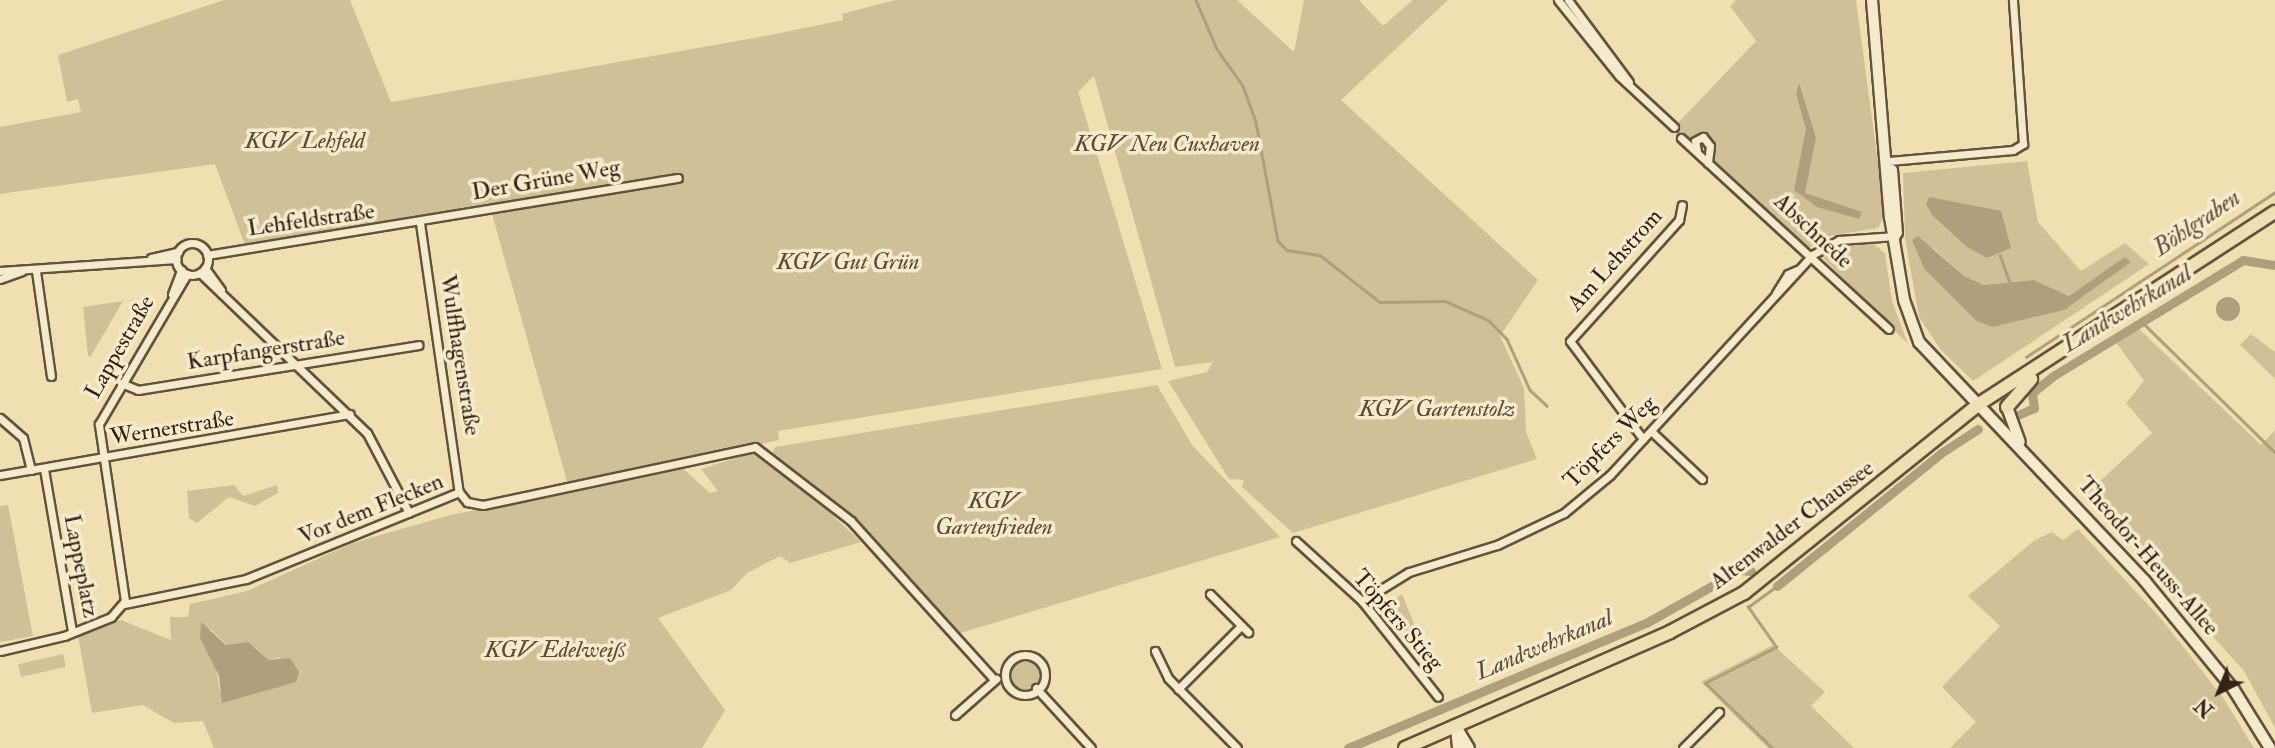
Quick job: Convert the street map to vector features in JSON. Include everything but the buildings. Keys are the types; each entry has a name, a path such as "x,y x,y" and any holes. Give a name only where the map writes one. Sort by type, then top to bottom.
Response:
{"main road":[{"name":"Altenwalder Chaussee","path":"1405,748 1670,632 1744,593 1979,404 2275,212"},
{"name":"Altenwalder Chaussee","path":"2007,407 2021,386 2066,347"}],"street":[{"path":"1558,0 1636,91 1674,127"},
{"path":"1568,0 1636,91"},
{"name":"Theodor-Heuss-Allee","path":"1872,0 1889,161 1890,217 1896,236 1904,300 1919,342 2022,448 2191,636 2270,748"},
{"path":"1889,161 2012,150 2023,144 2013,0"},
{"name":"Abschnede","path":"1697,152 1695,141 1703,137 1710,146 1708,163"},
{"name":"Abschnede","path":"1681,138 1812,255 1889,329"},
{"name":"Der Grüne Weg","path":"420,223 678,178"},
{"name":"Am Lehstrom","path":"1643,439 1570,341 1679,220 1682,205"},
{"name":"Lehfeldstraße","path":"177,256 195,244 207,255 420,223"},
{"name":"Wulffhagenstraße","path":"420,223 459,492"},
{"name":"Töpfers Weg","path":"1362,601 1427,564 1534,531 1589,494 1651,431 1776,294 1780,282 1812,255 1839,240 1896,236"},
{"path":"203,271 207,255"},
{"path":"0,271 36,271 177,256 184,272 203,271 350,414 376,445 409,513"},
{"path":"0,279 22,271"},
{"path":"36,271 51,376"},
{"name":"Lappestraße","path":"104,459 99,424 184,272"},
{"path":"429,344 439,342"},
{"name":"Karpfangerstraße","path":"121,383 138,390 418,345"},
{"path":"2007,407 2022,448"},
{"name":"Wernerstraße","path":"0,475 350,414"},
{"path":"0,418 23,439 31,470"},
{"path":"1651,431 1702,479"},
{"name":"Vor dem Flecken","path":"124,604 246,579 459,492 467,502 483,505 755,447 851,521 994,679"},
{"name":"Lappeplatz","path":"44,469 72,631 111,617 124,604 127,589 104,459"},
{"name":"Töpfers Stieg","path":"1296,541 1362,601 1438,697"},
{"path":"1210,594 1248,632"},
{"path":"1178,689 1241,626"},
{"path":"0,651 72,631"},
{"path":"1155,651 1178,689 1237,748"},
{"path":"955,715 994,679 1003,678 1020,657 1032,655 1047,673 1036,688 1020,698 1003,678"},
{"path":"1036,688 1091,748"},
{"path":"1683,748 1719,712"},
{"path":"1455,725 1458,748"},
{"path":"1455,725 1469,748"}],"green space":[{"path":"224,0 350,0 391,102 766,36 843,20 842,14 895,0 1237,0 1294,52 1304,0 1359,0 1383,26 1413,0 1448,0 1341,100 1538,280 1500,336 1524,388 1526,432 1537,459 1293,533 1242,487 1244,480 1229,479 1168,381 1207,372 1213,362 1175,367 1094,76 1078,92 1162,369 778,431 779,440 678,464 710,493 718,491 701,469 752,453 798,483 861,542 790,563 780,556 747,573 731,590 658,618 725,710 702,748 214,748 203,721 174,723 143,705 92,713 78,636 121,620 171,640 170,617 188,617 190,604 247,591 353,543 450,515 570,492 489,203 245,245 215,164 0,194 0,127 81,112 78,99 67,102 58,55","holes":["209,628 227,645 256,648 269,660 281,657 220,691"]},
{"path":"1736,0 1856,0 1885,215 1878,228 1829,236 1809,248 1714,163 1713,143 1701,131 1689,144 1676,132 1677,124 1756,41 1730,6"},
{"path":"2027,161 2038,222 2081,271 2125,243 2149,264 1973,381 1940,349 1919,317 1905,238 1903,173","holes":["1933,248 1964,276 1984,285 2034,280 2069,296 2097,277 2064,310 1975,320 1925,270"]},
{"path":"1872,243 1885,253 1892,301 1908,344 1823,258 1833,248"},
{"path":"123,301 91,356 88,356 83,307"},
{"path":"2137,327 2261,445 2275,430 2275,728 2244,671 2085,495 2152,433 2126,403 2144,381 2115,341"},
{"path":"2251,334 2275,352 2275,379 2240,345"},
{"name":"KGV Gartenfrieden","path":"1157,385 1192,445 1280,537 957,634 852,518 772,453 775,447"},
{"path":"234,485 243,496 277,485 278,493 255,506 229,497 197,523 189,518 187,491"},
{"path":"8,505 33,636 0,642 0,506"},
{"path":"2078,529 2163,621 2224,699 2254,748 1950,748 1976,722 1942,687 2000,626 1968,596 2035,540 2052,532 2063,540"},
{"path":"1402,594 1419,636 1408,641 1383,608"},
{"path":"1773,645 1825,692 1811,706 1854,748 1768,748 1701,682"},
{"path":"63,654 66,667 21,677 18,664"},
{"path":"1025,659 1036,664 1041,675 1036,686 1025,691 1014,686 1009,675 1014,664"}],"shaded area":[{"path":"1799,83 1816,138 1805,193 1862,212 1859,219 1817,207 1794,190 1806,129 1796,94"},
{"path":"1929,197 2001,211 2011,248 1987,258 1967,247 1933,216 1926,204"},
{"path":"1918,236 1964,276 1984,285 2034,280 2069,296 2125,257 2131,262 2064,310 1992,327 1975,320 1925,270 1912,240"},
{"path":"2228,297 2237,300 2240,309 2237,318 2228,321 2219,318 2216,309 2219,300"},
{"path":"201,622 226,645 248,642 269,660 290,658 299,672 296,682 222,703 219,676 200,638"}],"waterway":[{"path":"1196,0 1217,49 1243,86 1256,122 1278,241 1287,250 1320,255 1380,302 1445,301 1488,320 1507,339 1530,390 1547,406"},
{"name":"Böhlgraben","path":"2026,357 2275,192"},
{"path":"2000,255 2011,285"},
{"name":"Landwehrkanal","path":"2018,415 2034,408 2032,393 2053,376 2243,260 2275,265"},
{"path":"2141,321 2275,452"},
{"name":"Landwehrkanal","path":"1777,586 1941,453 1978,429"},
{"name":"Landwehrkanal","path":"1348,748 1646,623 1740,570 1751,571"},
{"path":"1772,748 1705,683 1776,647 1748,607 1777,586"}],"tunnel":[{"path":"418,345 429,344"}],"park label":[{"name":"KGV Lehfeld","path":"305,141"},
{"name":"KGV Neu Cuxhaven","path":"1167,144"},
{"name":"KGV Gut Grün","path":"848,262"},
{"name":"KGV Gartenstolz","path":"1437,409"},
{"name":"KGV Edelweiß","path":"555,650"}]}
